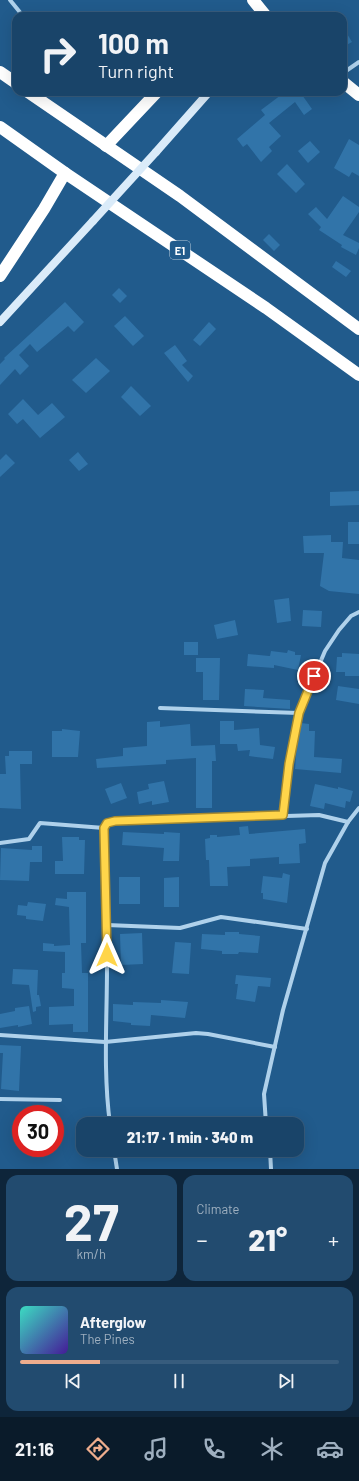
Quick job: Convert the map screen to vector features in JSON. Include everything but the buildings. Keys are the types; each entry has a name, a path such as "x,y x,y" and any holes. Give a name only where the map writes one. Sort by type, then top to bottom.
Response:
{"highway":[{"path":"253,0 263,12"},
{"path":"0,72 12,80"},
{"path":"347,85 359,95"},
{"path":"34,96 180,196 359,329"},
{"path":"106,146 153,96"},
{"name":"E1","path":"0,128 266,308 359,375"},
{"path":"0,276 44,209 65,173"}],"main road":[{"path":"0,322 205,96"}],"street":[{"path":"10,0 20,12"},
{"path":"347,70 359,62"},
{"path":"283,815 289,764 299,713 325,651 339,630 351,616 359,612"},
{"path":"160,708 299,713"},
{"path":"266,1117 264,1094 283,1010 325,863 348,822 359,808"},
{"path":"109,1117 105,1042 107,925 104,828 107,823 115,821 283,815 319,816 348,822"},
{"path":"0,842 29,839 40,823 104,828"},
{"path":"107,925 180,928 221,917 306,929"},
{"path":"0,1035 105,1042 196,1033 208,1034 275,1048"},
{"path":"0,1099 60,1100"},
{"path":"115,1157 117,1169"},
{"path":"270,1157 271,1169"}],"route":[{"path":"107,955 104,828 107,823 115,821 283,815 289,764 299,713 314,676"}]}
